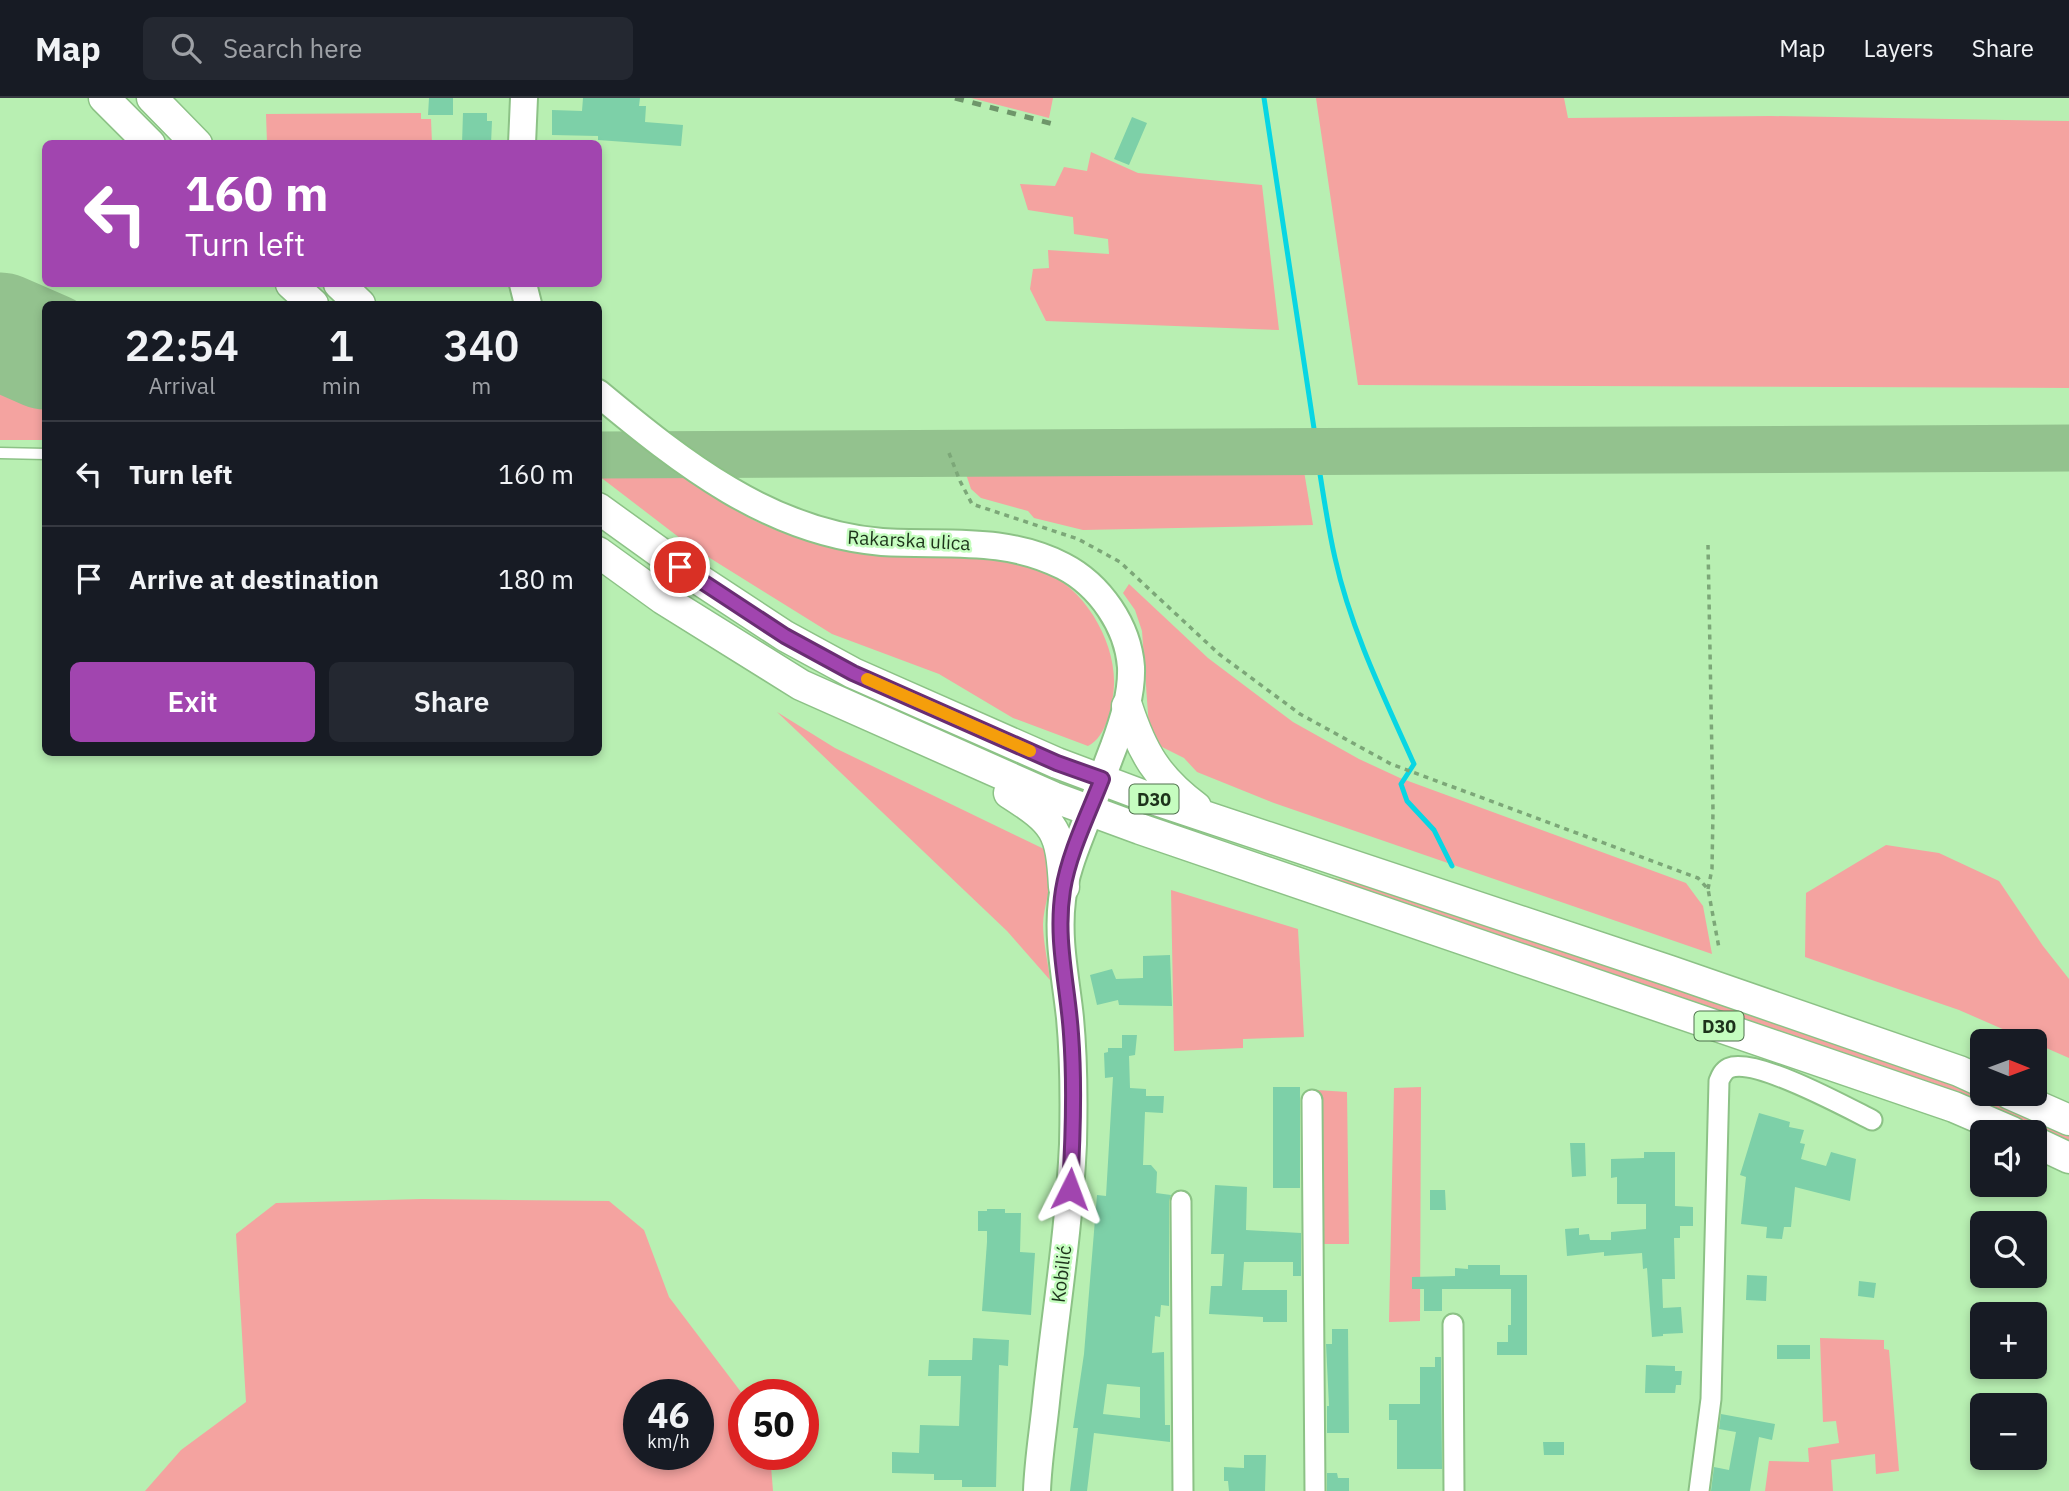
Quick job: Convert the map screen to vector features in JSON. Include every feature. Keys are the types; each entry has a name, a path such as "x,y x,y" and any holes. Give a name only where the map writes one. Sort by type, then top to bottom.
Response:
{"main road":[{"path":"104,98 146,140"},
{"path":"152,98 193,140"},
{"path":"522,140 524,98"},
{"path":"294,287 310,301"},
{"path":"342,287 357,301"},
{"name":"Rakarska ulica","path":"602,396 650,436 729,492 789,522 841,536 882,542 1014,547 1068,568 1089,585 1113,613 1122,631 1129,653 1130,689 1127,706"},
{"name":"D30","path":"602,511 680,567 785,636 853,673 1057,763 1150,798 1208,815 1670,971 1970,1077"},
{"name":"D30","path":"602,555 663,599 801,685 1053,797 1954,1107 1984,1120"},
{"path":"1127,706 1139,742 1156,770 1176,792 1208,815"},
{"name":"Kobilić","path":"1037,1491 1069,1212 1073,1143 1071,1036 1061,949 1064,887 1127,706"},
{"path":"868,715 902,741 1004,790 1038,811 1056,836 1063,865 1064,887"},
{"path":"2037,1106 2069,1120"},
{"path":"2047,1148 2069,1158"}],"street":[{"path":"1699,1491 1711,1399 1719,1081 1723,1073 1736,1067 1781,1076 1872,1120"},
{"path":"1312,1100 1315,1491"},
{"path":"1181,1201 1184,1491"},
{"path":"1453,1324 1454,1491"}],"lane":[{"path":"0,453 42,454"}],"path":[{"path":"949,453 972,504 1078,539 1120,562 1219,654 1300,714 1391,764 1698,878 1708,889"},
{"path":"1708,545 1713,811 1712,869 1708,889 1719,948"}],"shaded area":[{"path":"971,98 1053,98 1049,118"},
{"path":"1316,98 1564,98 1568,118 1771,116 2069,121 2069,388 1358,385"},
{"path":"421,113 421,119 431,119 432,140 267,140 266,114"},
{"path":"1091,152 1138,173 1262,185 1279,330 1046,321 1030,289 1033,269 1049,268 1048,250 1109,254 1108,239 1074,234 1073,217 1028,210 1020,184 1055,186 1064,167 1087,171"},
{"path":"0,370 42,388 42,440 0,440"},
{"path":"1303,465 1313,525 1083,530 1034,518 1028,511 981,498 971,489 964,468"},
{"path":"602,466 673,466 715,497 756,522 831,547 968,556 1042,571 1057,578 1084,602 1110,651 1114,685 1104,728 1095,742 1088,746 1013,718 939,674 832,634 689,545 602,478"},
{"path":"1129,584 1208,658 1293,722 1359,759 1400,778 1686,883 1703,906 1712,954 1274,803 1197,772 1184,758 1150,741 1142,631 1135,610 1123,593"},
{"path":"777,712 835,748 1044,849 1051,866 1043,924 1050,980 1007,931"},
{"path":"1214,840 1325,876 1395,891 1963,1087 1970,1090 1970,1106 2005,1106 2036,1120 2003,1119"},
{"path":"1886,845 1939,853 1999,881 2069,979 2069,1058 2048,1049 2048,1029 2003,1029 1959,1010 1805,957 1806,893"},
{"path":"1171,890 1298,929 1304,1037 1243,1039 1243,1048 1174,1051"},
{"path":"1421,1087 1420,1321 1389,1322 1394,1088"},
{"path":"1317,1090 1347,1092 1349,1244 1318,1244"},
{"path":"2047,1125 2069,1135 2069,1149 2047,1139"},
{"path":"422,1199 609,1201 644,1230 669,1297 731,1379 728,1379 728,1470 771,1470 773,1491 145,1491 181,1450 246,1402 236,1234 276,1203"},
{"path":"1820,1338 1884,1340 1884,1349 1889,1350 1899,1471 1876,1474 1875,1454 1831,1460 1833,1491 1765,1491 1769,1461 1809,1462 1808,1448 1839,1443 1836,1421 1823,1422"}],"building":[{"path":"429,98 453,98 453,115 428,115"},
{"path":"583,98 640,98 639,106 646,106 645,122 683,125 681,146 598,140 598,136 552,135 552,110 582,111"},
{"path":"463,113 487,113 487,121 492,121 491,140 462,140"},
{"path":"1132,117 1147,123 1129,165 1114,159"},
{"path":"1170,955 1172,1006 1119,1005 1118,1000 1097,1005 1090,975 1112,969 1116,979 1143,978 1143,956"},
{"path":"1122,1035 1137,1035 1135,1055 1129,1056 1130,1088 1146,1089 1146,1096 1164,1096 1163,1113 1145,1112 1143,1165 1151,1165 1157,1172 1156,1193 1171,1195 1169,1306 1161,1305 1160,1317 1155,1316 1152,1353 1164,1352 1165,1425 1170,1425 1170,1442 1094,1433 1087,1491 1070,1491 1078,1428 1073,1428 1084,1354 1097,1195 1106,1196 1113,1077 1105,1078 1104,1053 1108,1052 1108,1048 1122,1048","holes":["1107,1384 1140,1387 1140,1418 1103,1414"]},
{"path":"1273,1087 1300,1087 1300,1188 1273,1188"},
{"path":"1759,1113 1790,1122 1789,1127 1804,1130 1800,1143 1805,1144 1801,1159 1826,1166 1831,1152 1856,1159 1850,1201 1795,1187 1791,1227 1784,1227 1782,1239 1766,1238 1767,1227 1741,1224 1746,1177 1740,1175"},
{"path":"1570,1143 1585,1143 1586,1176 1572,1177"},
{"path":"1644,1152 1675,1152 1675,1206 1693,1207 1693,1226 1680,1226 1680,1238 1674,1238 1675,1279 1662,1279 1663,1308 1681,1307 1683,1333 1652,1337 1647,1268 1643,1269 1642,1253 1604,1256 1604,1252 1567,1256 1565,1229 1579,1228 1579,1235 1589,1234 1590,1240 1611,1240 1611,1232 1646,1229 1646,1204 1617,1204 1617,1177 1611,1178 1611,1159 1644,1158"},
{"path":"1215,1185 1247,1187 1246,1230 1301,1233 1301,1276 1293,1276 1293,1262 1244,1262 1242,1290 1287,1290 1287,1322 1263,1322 1263,1317 1209,1314 1211,1286 1222,1286 1224,1254 1211,1254"},
{"path":"1430,1190 1445,1190 1446,1210 1430,1210"},
{"path":"1005,1209 1005,1213 1021,1213 1020,1252 1035,1253 1031,1315 982,1311 987,1231 978,1231 978,1211"},
{"path":"1468,1265 1500,1265 1500,1275 1527,1275 1527,1355 1497,1355 1497,1342 1508,1342 1511,1289 1442,1289 1442,1311 1424,1311 1424,1289 1412,1289 1412,1277 1455,1276 1455,1268 1468,1269"},
{"path":"1747,1275 1767,1276 1766,1301 1746,1300"},
{"path":"1859,1281 1876,1283 1874,1298 1858,1296"},
{"path":"1332,1329 1348,1329 1349,1433 1327,1433 1329,1406 1326,1344 1332,1344"},
{"path":"973,1338 1009,1340 1008,1366 999,1365 996,1487 962,1487 962,1480 934,1480 934,1474 892,1473 892,1452 919,1453 920,1425 959,1426 961,1376 928,1376 929,1360 972,1360"},
{"path":"1777,1345 1810,1345 1810,1359 1777,1359"},
{"path":"1435,1357 1441,1357 1442,1469 1397,1469 1397,1420 1389,1420 1389,1404 1420,1404 1420,1367 1435,1367"},
{"path":"1646,1365 1675,1366 1675,1371 1682,1371 1681,1385 1676,1385 1675,1393 1645,1393"},
{"path":"1721,1414 1775,1424 1772,1440 1759,1437 1750,1491 1711,1491 1714,1467 1729,1470 1736,1432 1719,1429"},
{"path":"1543,1442 1564,1442 1564,1455 1544,1455"},
{"path":"1244,1455 1266,1455 1265,1491 1229,1491 1228,1481 1224,1481 1224,1467 1244,1468"},
{"path":"1327,1473 1337,1473 1338,1478 1349,1478 1349,1491 1327,1491"}],"waterway":[{"path":"1264,98 1315,435"},
{"path":"1319,468 1333,547 1350,611 1369,663 1414,764 1401,784 1407,801 1434,830 1452,866"}],"taxiway":[{"path":"602,455 2069,448"}],"runway":[{"path":"0,331 42,349"}],"railway":[{"path":"955,98 1053,124"}],"slow traffic":[{"path":"867,679 1030,751"}],"route":[{"path":"680,567 785,636 853,673 1057,763 1102,779 1068,870 1061,904 1061,949 1073,1073 1070,1189"}]}
